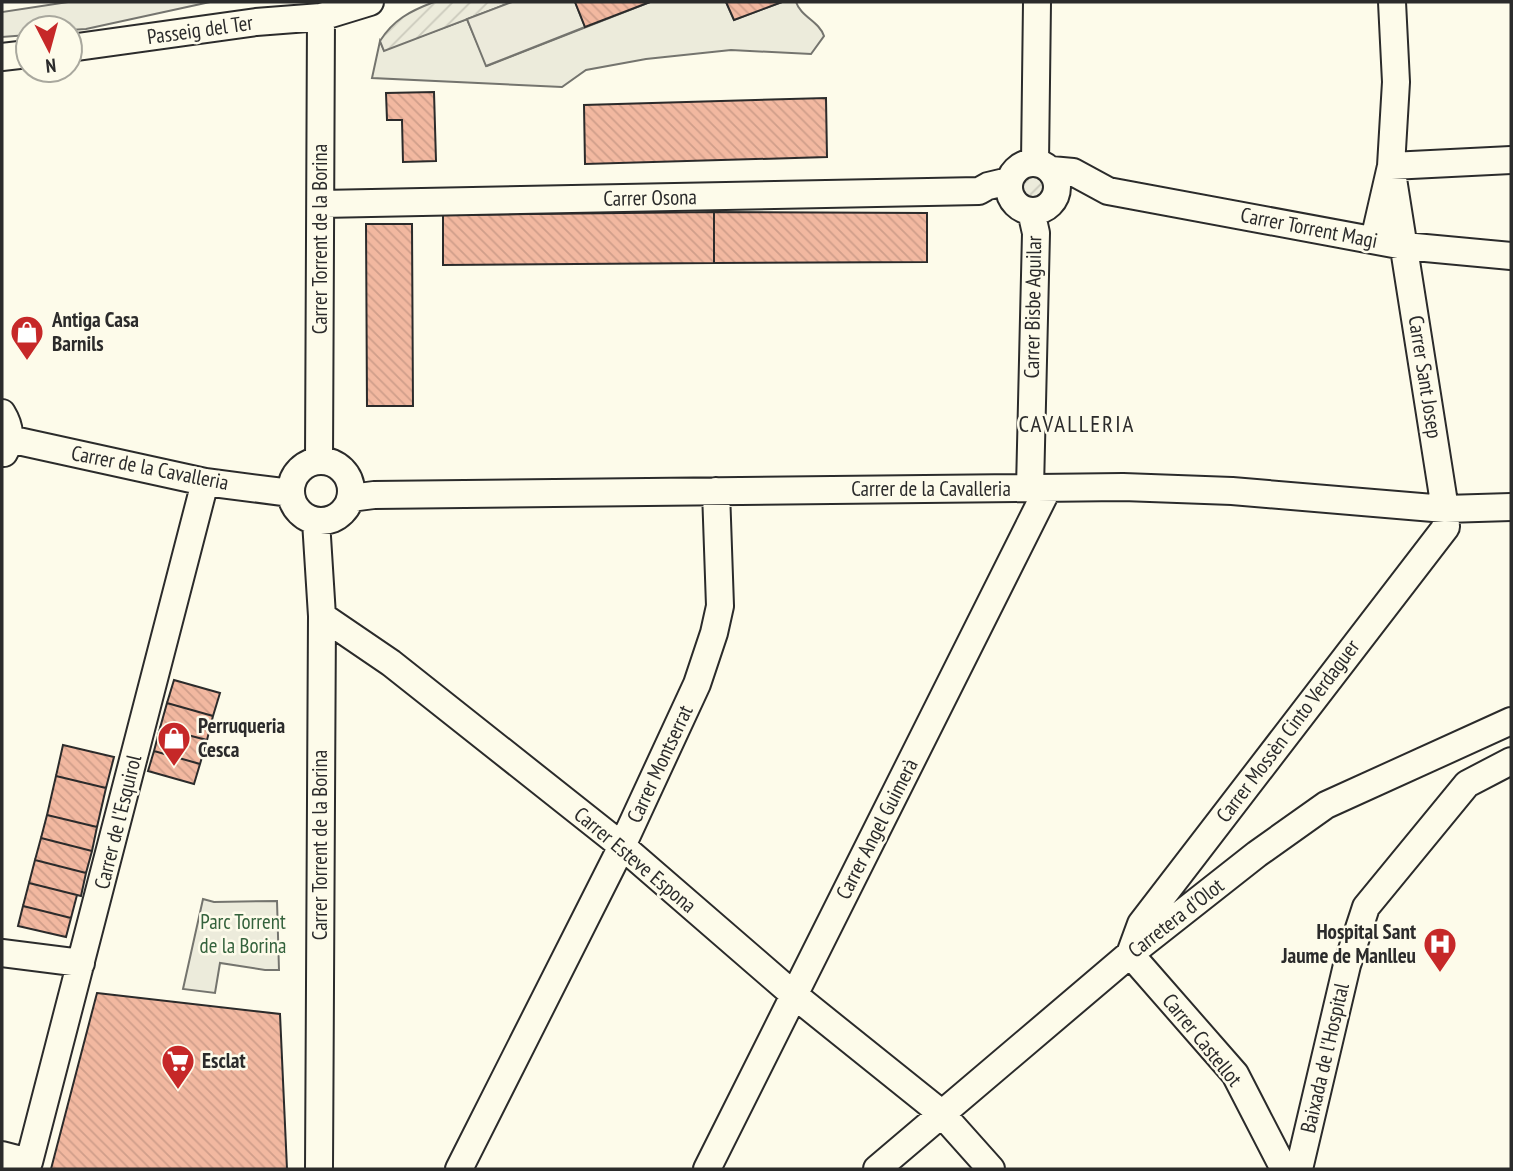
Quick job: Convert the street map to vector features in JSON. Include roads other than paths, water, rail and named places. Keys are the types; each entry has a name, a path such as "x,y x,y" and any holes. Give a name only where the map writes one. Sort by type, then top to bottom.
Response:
{"street":[{"name":"Passeig del Ter","path":"84,46 256,22 321,17 370,2"},
{"path":"1027,199 1019,167 1043,166 1037,2"},
{"path":"1374,240 1391,166 1396,82 1392,2"},
{"name":"Carrer Torrent de la Borina","path":"319,461 321,17"},
{"path":"1391,166 1511,160"},
{"name":"Carrer Torrent Magi","path":"1043,166 1073,172 1108,191"},
{"name":"Carrer Bisbe Aguilar","path":"1039,488 1037,233 1027,199 1057,186 1043,166"},
{"name":"Carrer Sant Josep","path":"1391,166 1446,509"},
{"name":"Carrer Osona","path":"321,204 979,191 1027,199"},
{"name":"Carrer Torrent Magi","path":"1027,199 1108,191 1404,246 1511,256"},
{"path":"2,406 7,422 5,447"},
{"name":"Carrer de la Cavalleria","path":"5,447 205,482 291,493"},
{"path":"319,461 337,465 345,471 352,489 351,498 342,513 326,521 317,521 302,514 291,493 296,475 302,468 319,461"},
{"name":"Carrer de l'Esquirol","path":"13,1161 81,963 205,482"},
{"name":"Carrer de la Cavalleria","path":"351,498 374,495 1123,487 1232,491 1446,509 1511,507"},
{"name":"Carrer Angel Guimerà","path":"707,1169 1039,488"},
{"name":"Carrer Montserrat","path":"459,1169 622,846 697,684 720,606 716,491"},
{"name":"Carrer Mossèn Cinto Verdaguer","path":"1130,954 1140,924 1446,527 1446,509"},
{"name":"Carrer Torrent de la Borina","path":"317,521 322,616 318,1169"},
{"name":"Carrer Esteve Espona","path":"322,616 391,663 622,846 794,995 942,1113 991,1169"},
{"name":"Carretera d'Olot","path":"877,1169 1130,954 1257,854 1326,805 1511,721"},
{"name":"Baixada de l'Hospital","path":"1299,1169 1347,965 1366,906 1467,784 1511,761"},
{"path":"2,953 81,963"},
{"name":"Carrer Castellot","path":"1130,954 1235,1074 1284,1169"}],"place":[{"name":"Antiga Casa Barnils","path":"27,362"},
{"name":"Perruqueria Cesca","path":"174,768"},
{"name":"Hospital Sant Jaume de Manlleu","path":"1440,974"},
{"name":"Esclat","path":"178,1091"}],"district":[{"name":"CAVALLERIA","path":"1077,424"}],"park label":[{"name":"Parc Torrent de la Borina","path":"243,934"}]}
